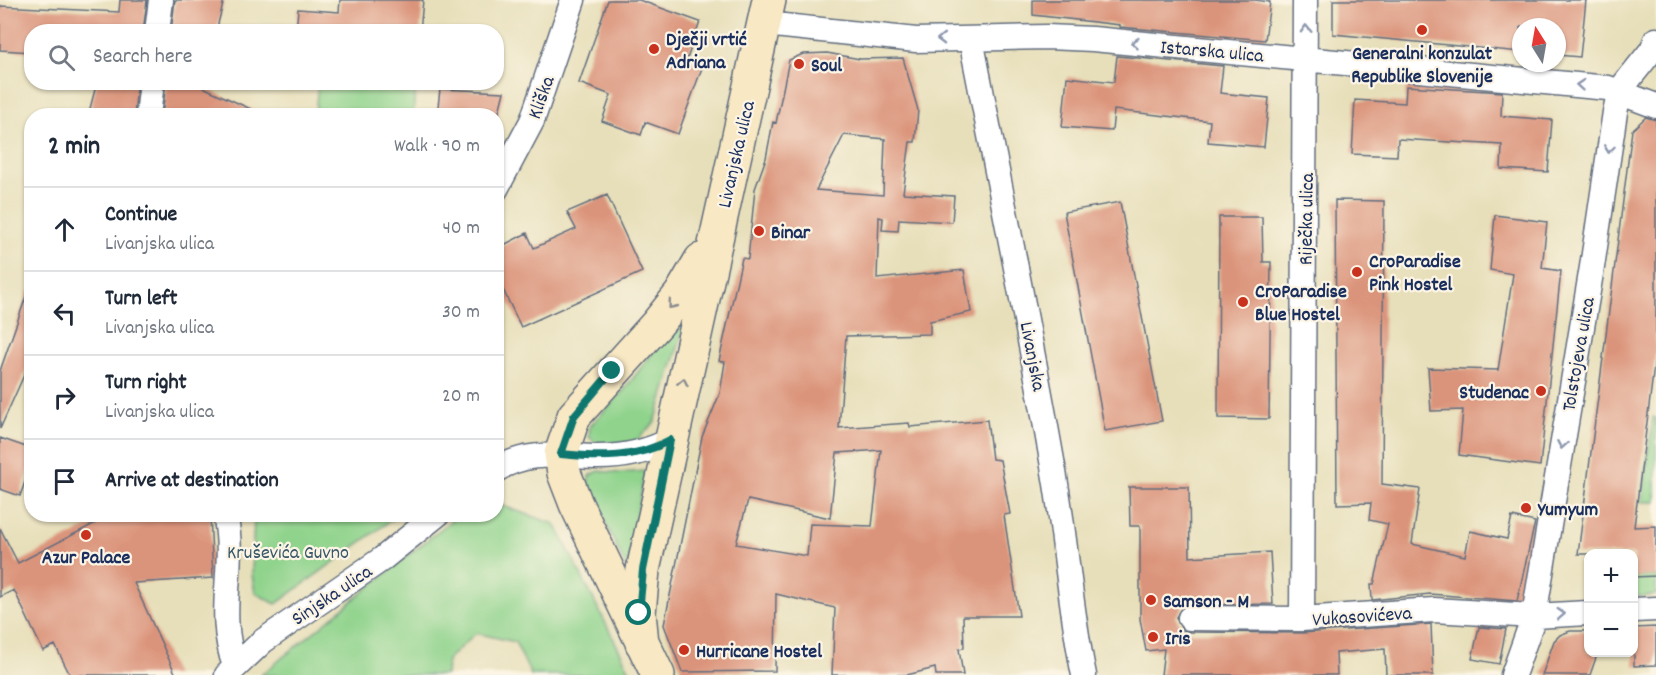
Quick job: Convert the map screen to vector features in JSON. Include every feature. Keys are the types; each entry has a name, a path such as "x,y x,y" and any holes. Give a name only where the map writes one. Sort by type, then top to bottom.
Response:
{"street":[{"path":"158,24 161,0"},
{"name":"Kliška","path":"504,174 532,121 573,0"},
{"name":"Riječka ulica","path":"1302,619 1305,0"},
{"name":"Istarska ulica","path":"767,12 916,40 1092,39 1620,90 1656,106"},
{"name":"Livanjska ulica","path":"642,643 639,613 643,570 670,440 767,12"},
{"name":"Livanjska","path":"971,39 1036,364 1055,478 1075,630 1084,675"},
{"name":"Tolstojeva ulica","path":"1513,675 1534,616 1620,90 1652,50 1656,40"},
{"path":"149,108 151,90"},
{"name":"Livanjska ulica","path":"561,454 574,416 681,294 715,238"},
{"path":"504,467 529,458 561,454 596,457 621,456 656,448 670,440"},
{"path":"561,454 569,488 658,675"},
{"path":"226,522 229,553 225,602 226,632 231,671"},
{"name":"Sinjska ulica","path":"231,671 263,640 382,559 428,522"},
{"path":"1638,610 1656,609"},
{"name":"Vukasovićeva","path":"1190,618 1302,619 1434,610 1534,616 1584,613"}],"green space":[{"path":"317,90 415,90 414,108 316,108"},
{"path":"692,302 655,422 637,440 620,446 597,444 589,437 590,426 624,390"},
{"path":"1653,417 1656,418 1656,502 1642,502"},
{"path":"599,471 619,473 645,471 627,569 588,485 589,476"},
{"path":"504,506 555,524 632,675 531,675 515,642 476,633 447,660 446,675 261,675 449,522 504,522"},
{"name":"Kruševića Guvno","path":"254,522 388,522 276,604 255,593 252,575"},
{"path":"1656,576 1656,595 1638,597 1638,577"}],"building":[{"path":"120,0 147,0 144,24 24,24 24,52 0,50 0,6 119,12"},
{"path":"175,0 224,0 218,24 172,24"},
{"path":"340,0 423,0 421,24 297,24 298,9 339,12"},
{"path":"608,0 639,0 700,22 687,59 703,65 678,134 645,122 641,135 602,121 611,95 579,83"},
{"path":"1033,0 1255,0 1270,2 1265,40 1120,27 1120,25 1033,15"},
{"path":"1333,0 1586,0 1580,57 1566,56 1566,18 1512,18 1512,51 1333,34"},
{"path":"827,53 860,59 903,58 918,110 915,142 910,142 903,193 954,196 952,222 899,219 898,231 882,230 883,218 879,217 877,279 964,270 971,312 930,321 930,334 846,336 839,428 909,423 910,427 987,420 992,459 1000,460 1010,514 1004,515 1019,616 963,616 964,648 959,649 963,675 936,675 935,668 907,675 832,675 835,608 776,594 775,671 682,672 664,625 702,437 720,393 725,362 719,361 742,258 748,259 755,189 766,158 773,122 776,123 789,60 803,54","holes":["844,135 885,139 883,195 816,190","881,450 872,526 810,524 807,556 736,544 748,500 830,518 837,453"]},
{"path":"1117,56 1223,66 1220,93 1269,98 1264,147 1208,142 1210,121 1114,110 1112,131 1062,127 1067,77 1114,82"},
{"path":"1406,86 1502,92 1501,116 1552,120 1548,172 1501,169 1502,145 1398,139 1397,156 1352,154 1355,100 1405,103"},
{"path":"95,90 137,90 135,108 90,108"},
{"path":"165,90 209,90 249,108 163,108"},
{"path":"440,90 504,92 500,108 438,108"},
{"path":"1646,117 1656,120 1656,350 1634,527 1656,526 1656,576 1638,577 1638,549 1584,549 1584,554 1578,554 1632,130"},
{"path":"607,195 642,272 521,327 504,292 504,245 527,233 534,248 576,229 567,212"},
{"path":"1335,200 1384,201 1382,484 1420,489 1412,544 1465,556 1470,531 1507,539 1512,517 1535,522 1517,601 1430,594 1372,600 1371,584 1374,584 1388,524 1369,520 1371,503 1337,504"},
{"path":"1120,202 1162,421 1105,431 1064,212"},
{"path":"1495,215 1547,222 1542,268 1561,271 1540,466 1459,455 1463,410 1431,411 1428,368 1498,370 1513,274 1490,270"},
{"path":"1219,217 1262,217 1263,262 1271,262 1269,419 1218,418"},
{"path":"24,302 24,375 0,429 0,371"},
{"path":"0,438 24,446 24,485 20,496 0,489"},
{"path":"1129,487 1189,487 1190,557 1270,552 1273,604 1184,605 1176,617 1182,630 1302,633 1431,624 1433,675 1386,675 1385,649 1336,653 1337,675 1161,675 1164,649 1146,651 1140,619 1140,526 1130,526"},
{"path":"97,522 210,522 213,578 134,583 176,675 70,675 55,645 43,651 14,590 0,597 0,528 18,563"},
{"path":"1479,627 1506,629 1499,664 1472,659"},
{"path":"1656,627 1656,665 1634,666 1634,657 1638,657 1638,628"},
{"path":"1570,631 1584,631 1584,657 1596,657 1590,675 1542,675 1554,641 1560,635"}],"place":[{"name":"Generalni konzulat Republike Slovenije","path":"1422,30"},
{"name":"Dječji vrtić Adriana","path":"654,49"},
{"name":"Soul","path":"799,64"},
{"name":"Binar","path":"759,231"},
{"name":"CroParadise Pink Hostel","path":"1357,272"},
{"name":"CroParadise Blue Hostel","path":"1243,302"},
{"name":"Studenac","path":"1541,391"},
{"name":"Yumyum","path":"1526,508"},
{"name":"Azur Palace","path":"86,535"},
{"name":"Samson - M","path":"1151,600"},
{"name":"Iris","path":"1153,637"},
{"name":"Hurricane Hostel","path":"684,650"}],"route":[{"path":"612,371 574,416 561,454 596,457 621,456 656,448 670,440 643,570 639,613"}]}
